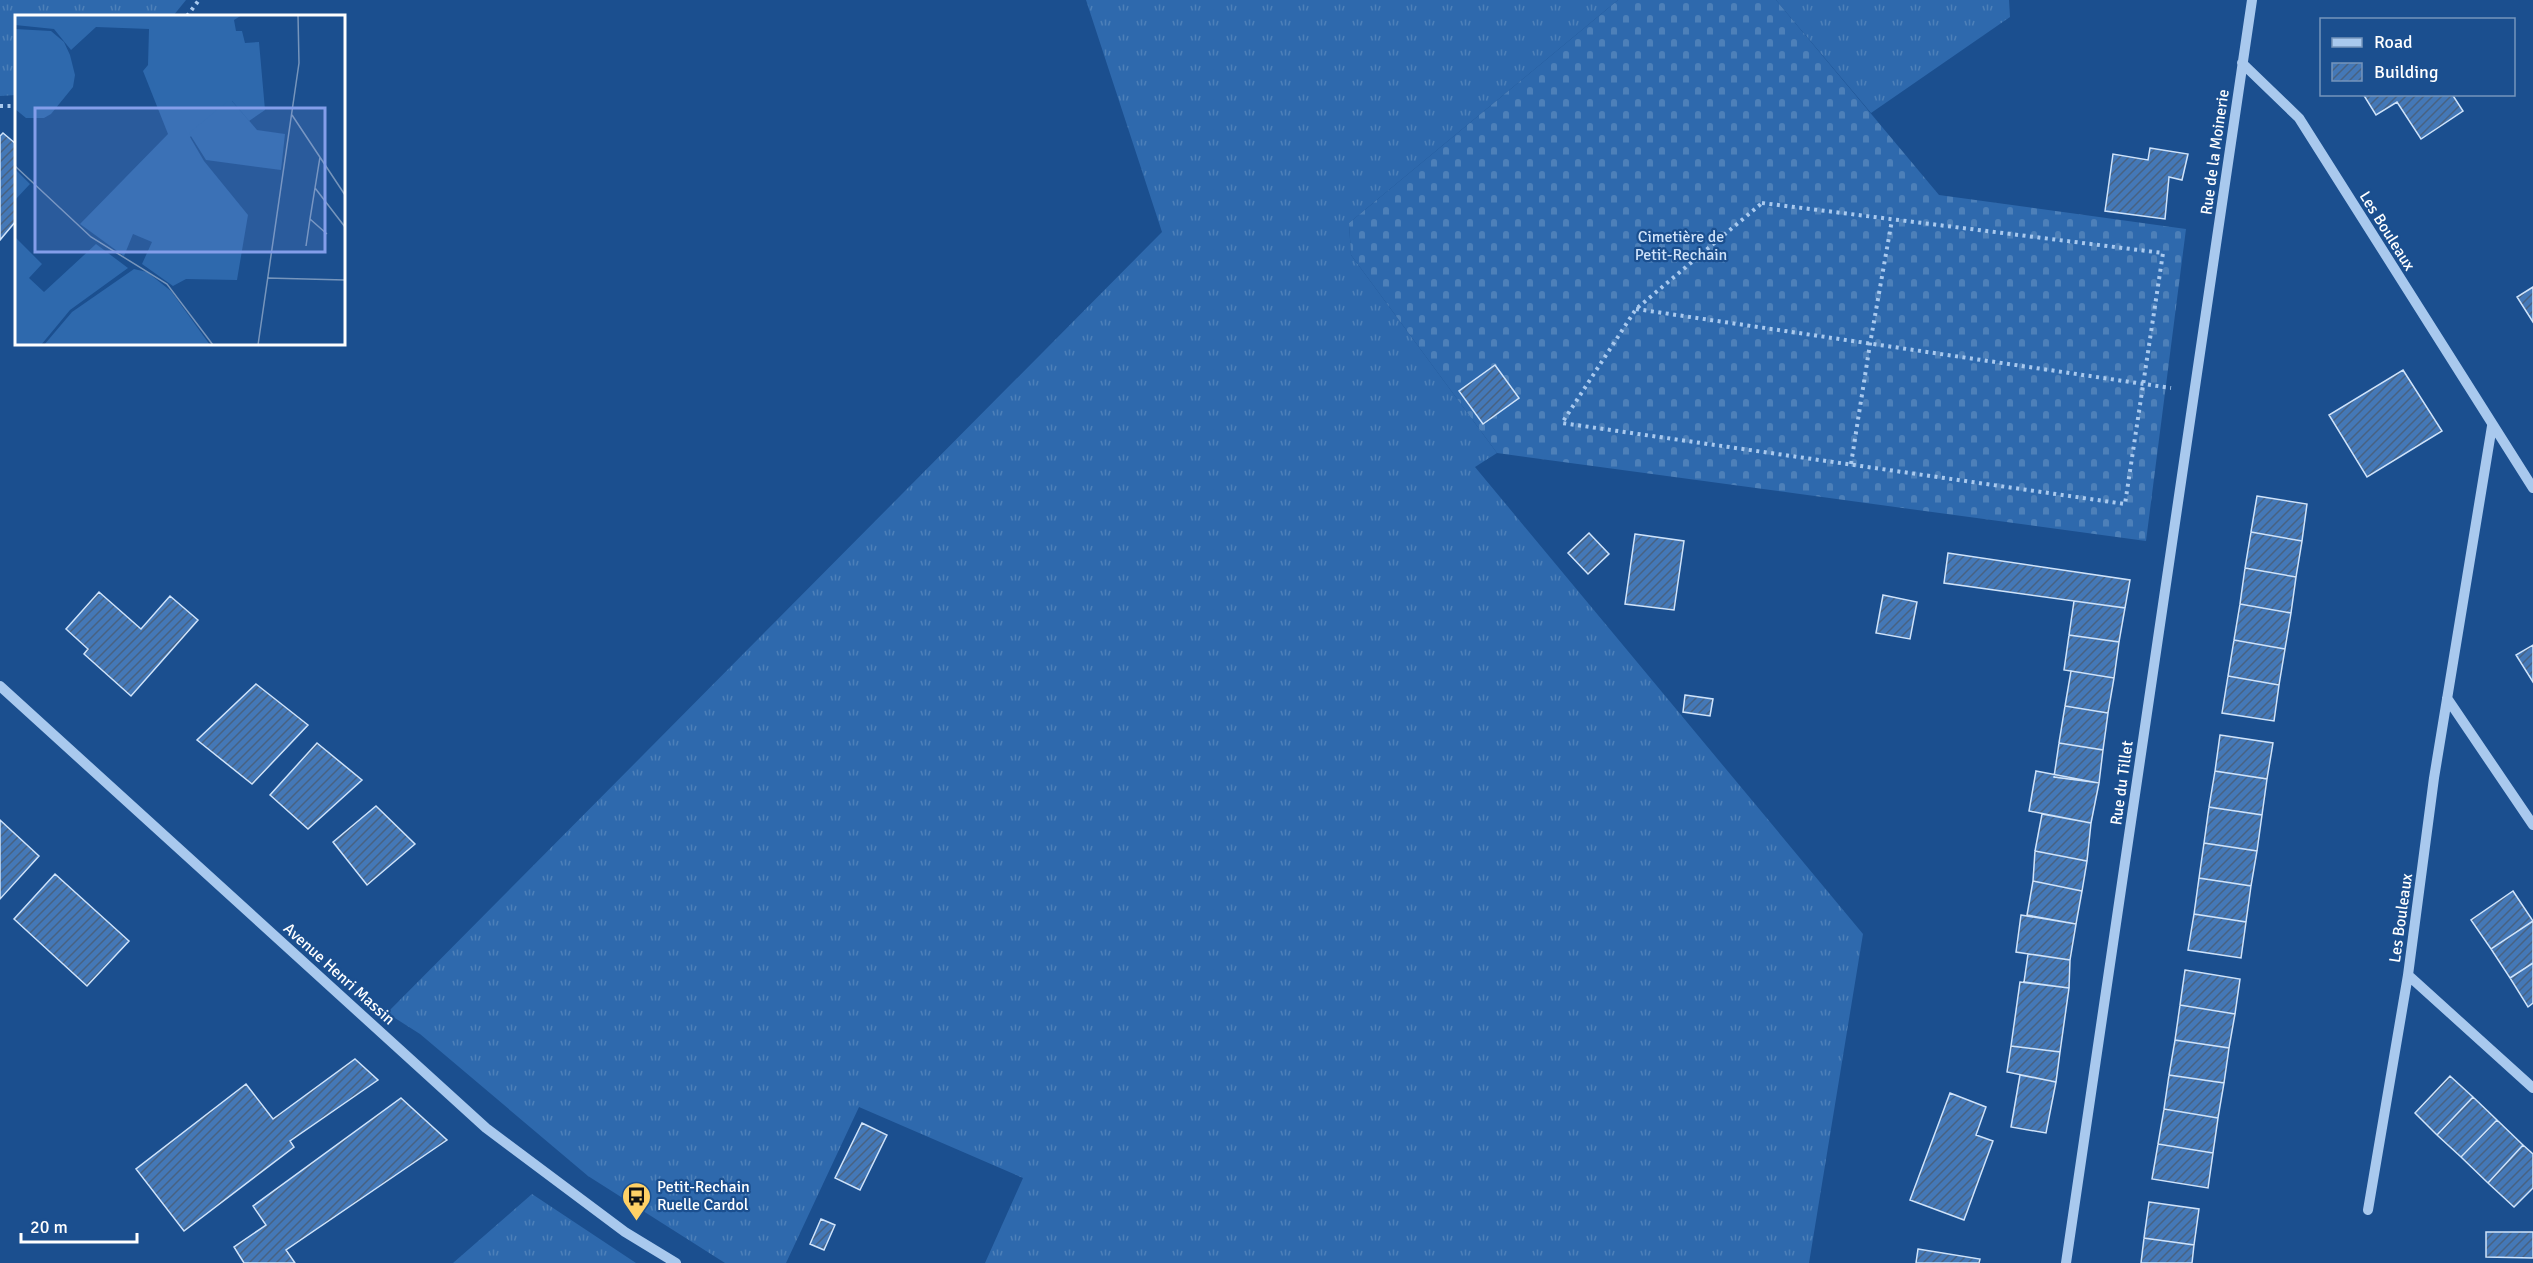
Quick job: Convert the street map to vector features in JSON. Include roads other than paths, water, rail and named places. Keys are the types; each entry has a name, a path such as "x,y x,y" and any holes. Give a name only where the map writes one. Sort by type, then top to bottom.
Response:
{"street":[{"name":"Rue de la Moinerie","path":"2208,308 2252,0"},
{"name":"Les Bouleaux","path":"2242,63 2299,118 2533,488"},
{"name":"Rue du Tillet","path":"2066,1263 2208,308"},
{"name":"Les Bouleaux","path":"2492,426 2447,698 2408,975 2533,1088"},
{"name":"Avenue Henri Massin","path":"0,686 486,1128 625,1232 676,1263"},
{"path":"2447,698 2533,825"},
{"path":"2368,1210 2408,975"}],"place":[{"name":"Petit-Rechain Ruelle Cardol","path":"636,1222"}],"park label":[{"name":"Cimetière de Petit-Rechain","path":"1681,246"}]}
